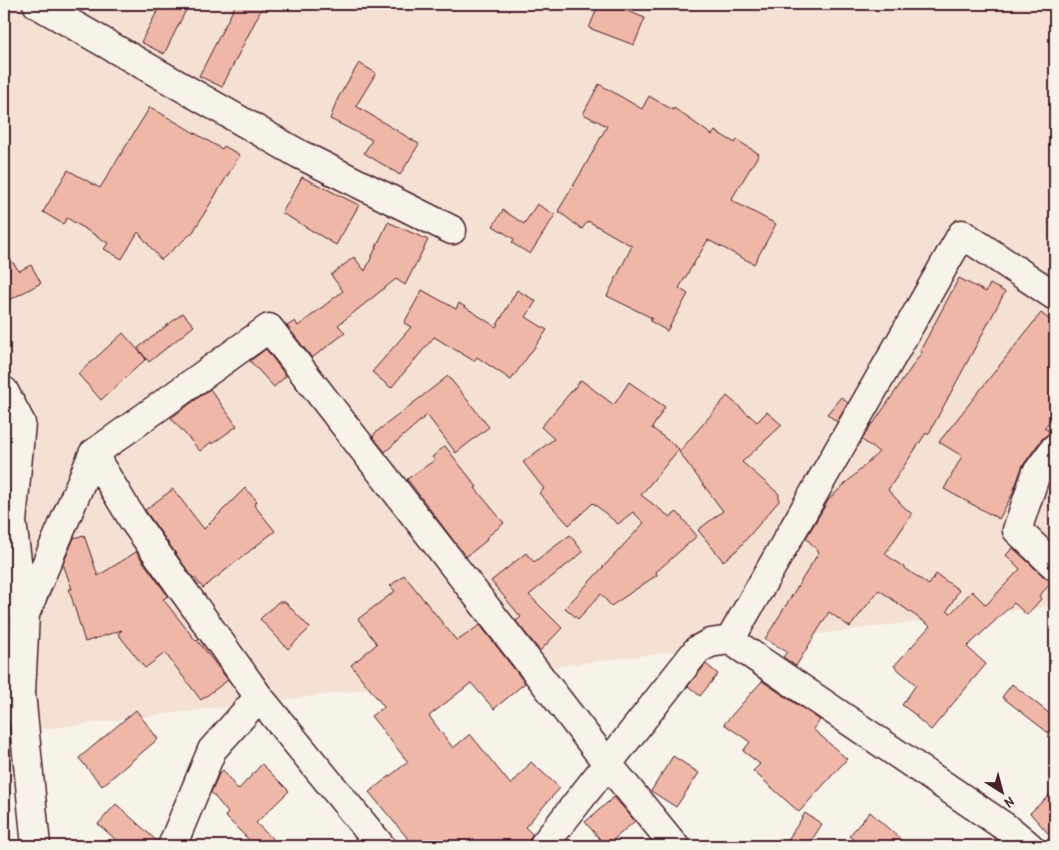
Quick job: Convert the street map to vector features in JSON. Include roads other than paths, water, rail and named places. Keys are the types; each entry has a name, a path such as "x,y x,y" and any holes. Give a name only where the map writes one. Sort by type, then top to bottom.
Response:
{"street":[{"path":"37,4 299,154 452,230"},
{"path":"730,640 962,234 1055,296"},
{"path":"24,614 92,454 269,328 607,763 675,846"},
{"path":"4,391 21,423 12,522 24,614 21,693 36,846"},
{"path":"1055,448 1036,474 1017,530 1055,566"},
{"path":"92,454 133,520 259,697 381,846"},
{"path":"543,846 697,650 710,643 730,640 1011,831 1029,846"},
{"path":"172,846 212,750 259,697"}]}
